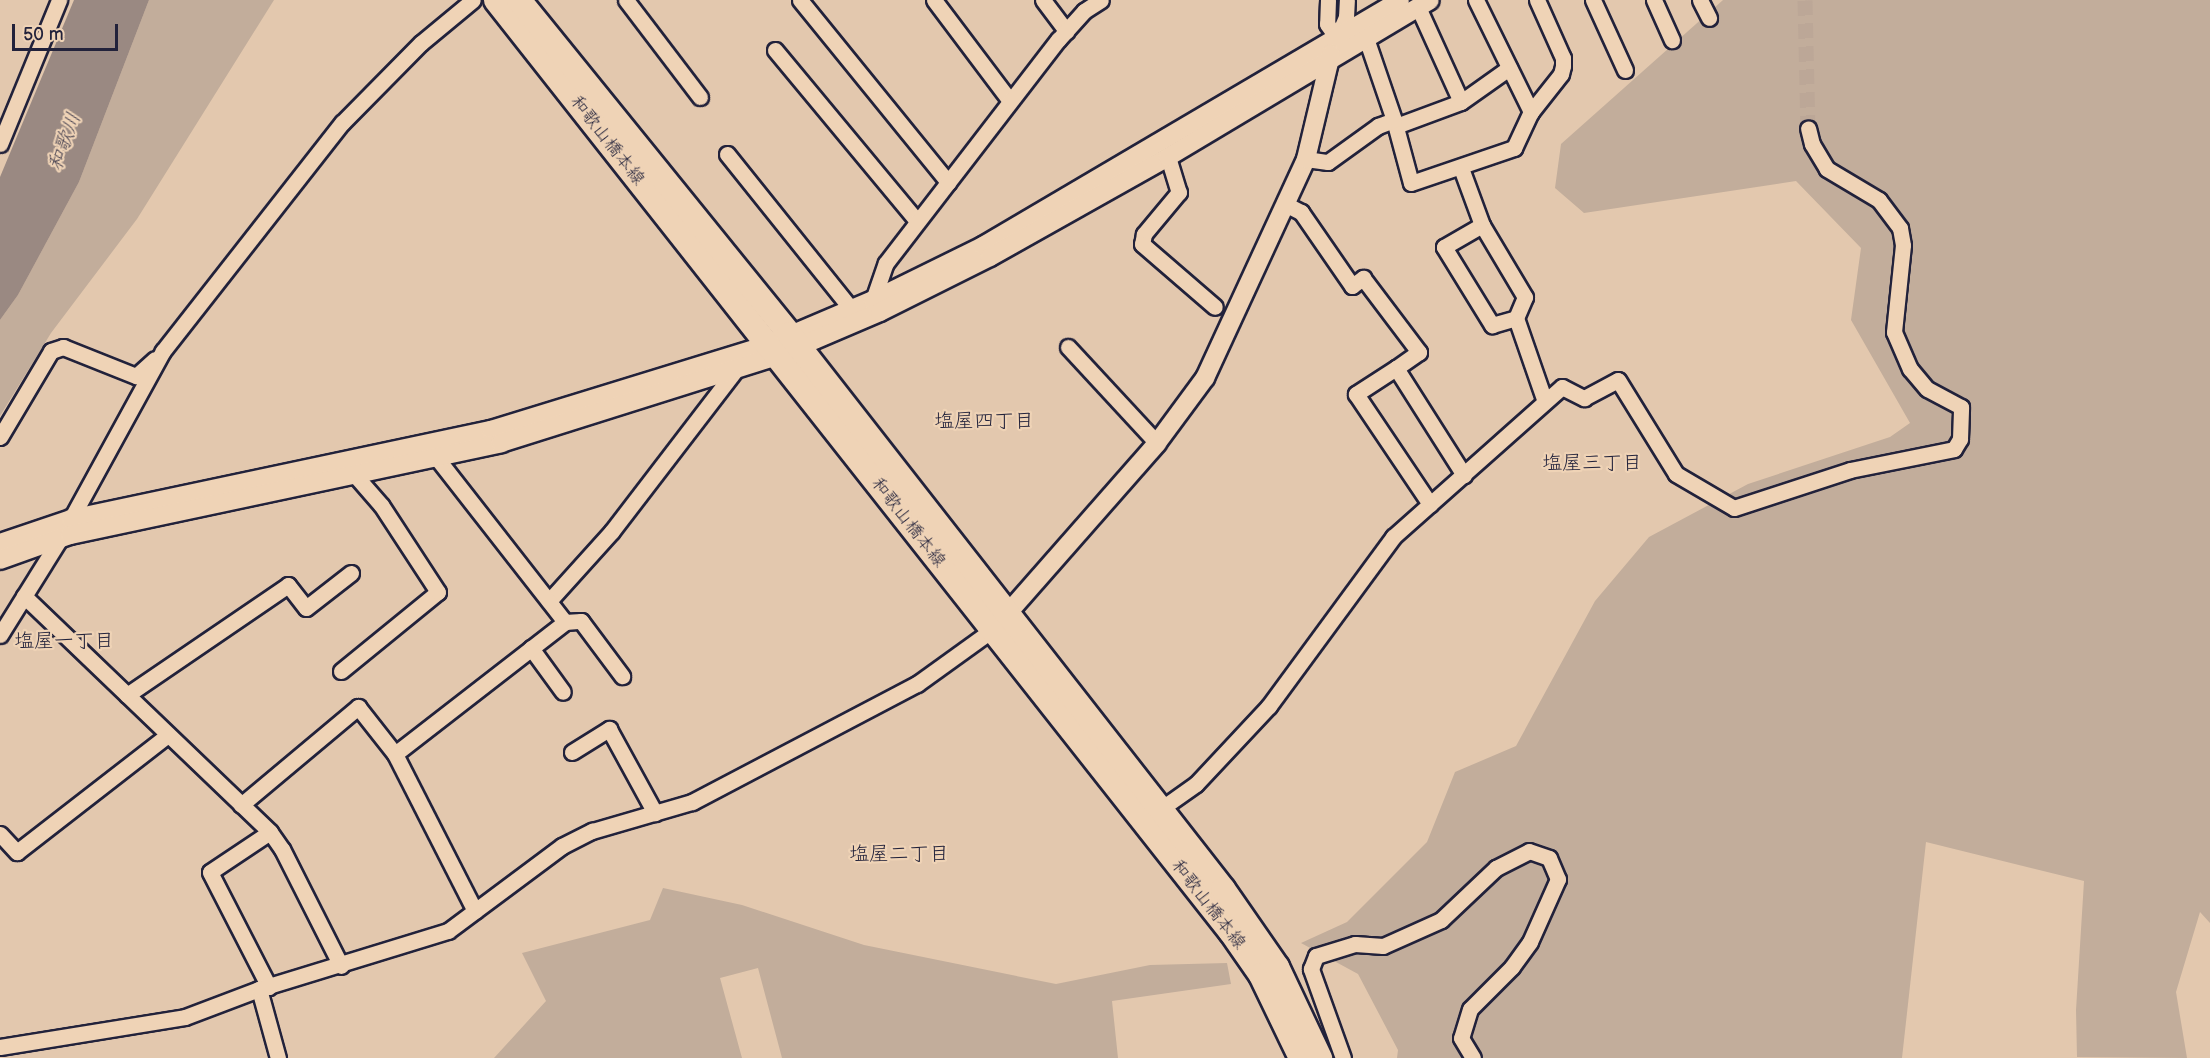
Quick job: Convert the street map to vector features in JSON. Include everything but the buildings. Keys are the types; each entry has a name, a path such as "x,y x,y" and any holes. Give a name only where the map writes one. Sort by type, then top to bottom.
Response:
{"main road":[{"name":"和歌山橋本線","path":"496,0 783,346"},
{"name":"和歌山橋本線","path":"519,0 783,346 1151,814 1261,975 1301,1058"},
{"name":"和歌山橋本線","path":"1151,814 1223,889 1276,967 1320,1058"}],"street":[{"path":"0,144 59,0"},
{"path":"0,635 61,537 164,351 342,123 421,43 473,0"},
{"path":"626,0 700,98"},
{"path":"800,0 948,182"},
{"path":"934,0 1010,101"},
{"path":"1043,0 1066,31"},
{"path":"873,300 886,262 917,221 1066,31 1084,11 1101,0"},
{"path":"1328,0 1328,24 1337,38"},
{"path":"0,1047 185,1017 264,988 448,931 562,846 592,831 692,802 917,684 1000,622 1157,443 1205,378 1287,205 1306,159 1329,60 1346,17 1347,0"},
{"path":"0,560 61,537 501,443 734,372 851,309 1019,226 1400,0"},
{"path":"1476,0 1531,112"},
{"path":"1366,38 1395,123 1411,183 1461,168 1514,148 1531,112 1561,74 1563,66 1563,58 1537,0"},
{"path":"1593,0 1625,70"},
{"path":"1654,0 1672,40"},
{"path":"1700,0 1709,18"},
{"path":"0,543 71,519 491,429 783,346 990,257 1168,157 1424,4 1461,102"},
{"path":"776,50 917,221"},
{"path":"1306,159 1328,162 1378,126 1395,123 1461,102 1509,68"},
{"path":"1151,814 1196,784 1269,706 1393,537 1464,475 1544,399 1562,387 1584,398 1618,380 1676,474 1734,508 1850,470 1954,449 1959,439 1961,407 1921,382 1910,369 1894,332 1903,245 1899,228 1879,200 1827,169 1812,144 1808,128"},
{"path":"727,154 851,309"},
{"path":"1168,157 1179,192 1144,234 1142,244 1215,307"},
{"path":"1461,168 1482,225 1525,297 1516,318 1544,399"},
{"path":"1287,205 1301,212 1352,286 1363,278 1419,352 1356,394 1430,504"},
{"path":"1482,225 1444,247 1492,325 1516,318"},
{"path":"0,437 51,351 63,347 136,376 164,351"},
{"path":"1068,347 1157,443"},
{"path":"1396,368 1464,475"},
{"path":"549,601 612,531 734,372"},
{"path":"437,458 565,621"},
{"path":"341,670 438,592 381,505 355,475"},
{"path":"127,695 288,585 306,608 351,573"},
{"path":"24,596 270,832 282,849 341,966"},
{"path":"395,754 565,621 581,621 622,676"},
{"path":"531,648 563,692"},
{"path":"241,805 358,707 395,754 475,912"},
{"path":"572,752 609,729 655,813"},
{"path":"0,834 17,852 168,735"},
{"path":"270,832 210,872 264,988 278,1058"},
{"path":"1342,1058 1311,969 1316,956 1356,944 1383,946 1441,920 1497,868 1529,851 1549,858 1558,879 1530,942 1512,967 1470,1009 1461,1038 1473,1058"}],"shaded area":[{"path":"149,0 274,0 137,219 51,333 0,416 0,320 18,295 79,182"},
{"path":"1723,0 2210,0 2210,923 2200,912 2176,992 2187,1058 2077,1057 2076,1010 2084,881 1926,842 1902,1058 1397,1058 1398,1050 1358,974 1301,943 1347,922 1427,842 1455,772 1516,746 1595,601 1649,537 1748,484 1890,437 1910,423 1851,320 1861,248 1796,181 1584,213 1555,188 1561,144"},
{"path":"663,888 742,905 864,945 1056,984 1150,965 1227,963 1231,984 1112,1001 1118,1058 782,1058 758,968 720,978 742,1058 494,1058 546,1001 522,953 650,920"}],"water":[{"name":"和歌川","path":"74,0 149,0 79,182 18,295 0,320 0,177"}],"tunnel":[{"path":"1805,0 1808,128"}],"district":[{"name":"塩屋四丁目","path":"984,421"},
{"name":"塩屋三丁目","path":"1592,463"},
{"name":"塩屋一丁目","path":"64,641"},
{"name":"塩屋二丁目","path":"899,854"}]}
